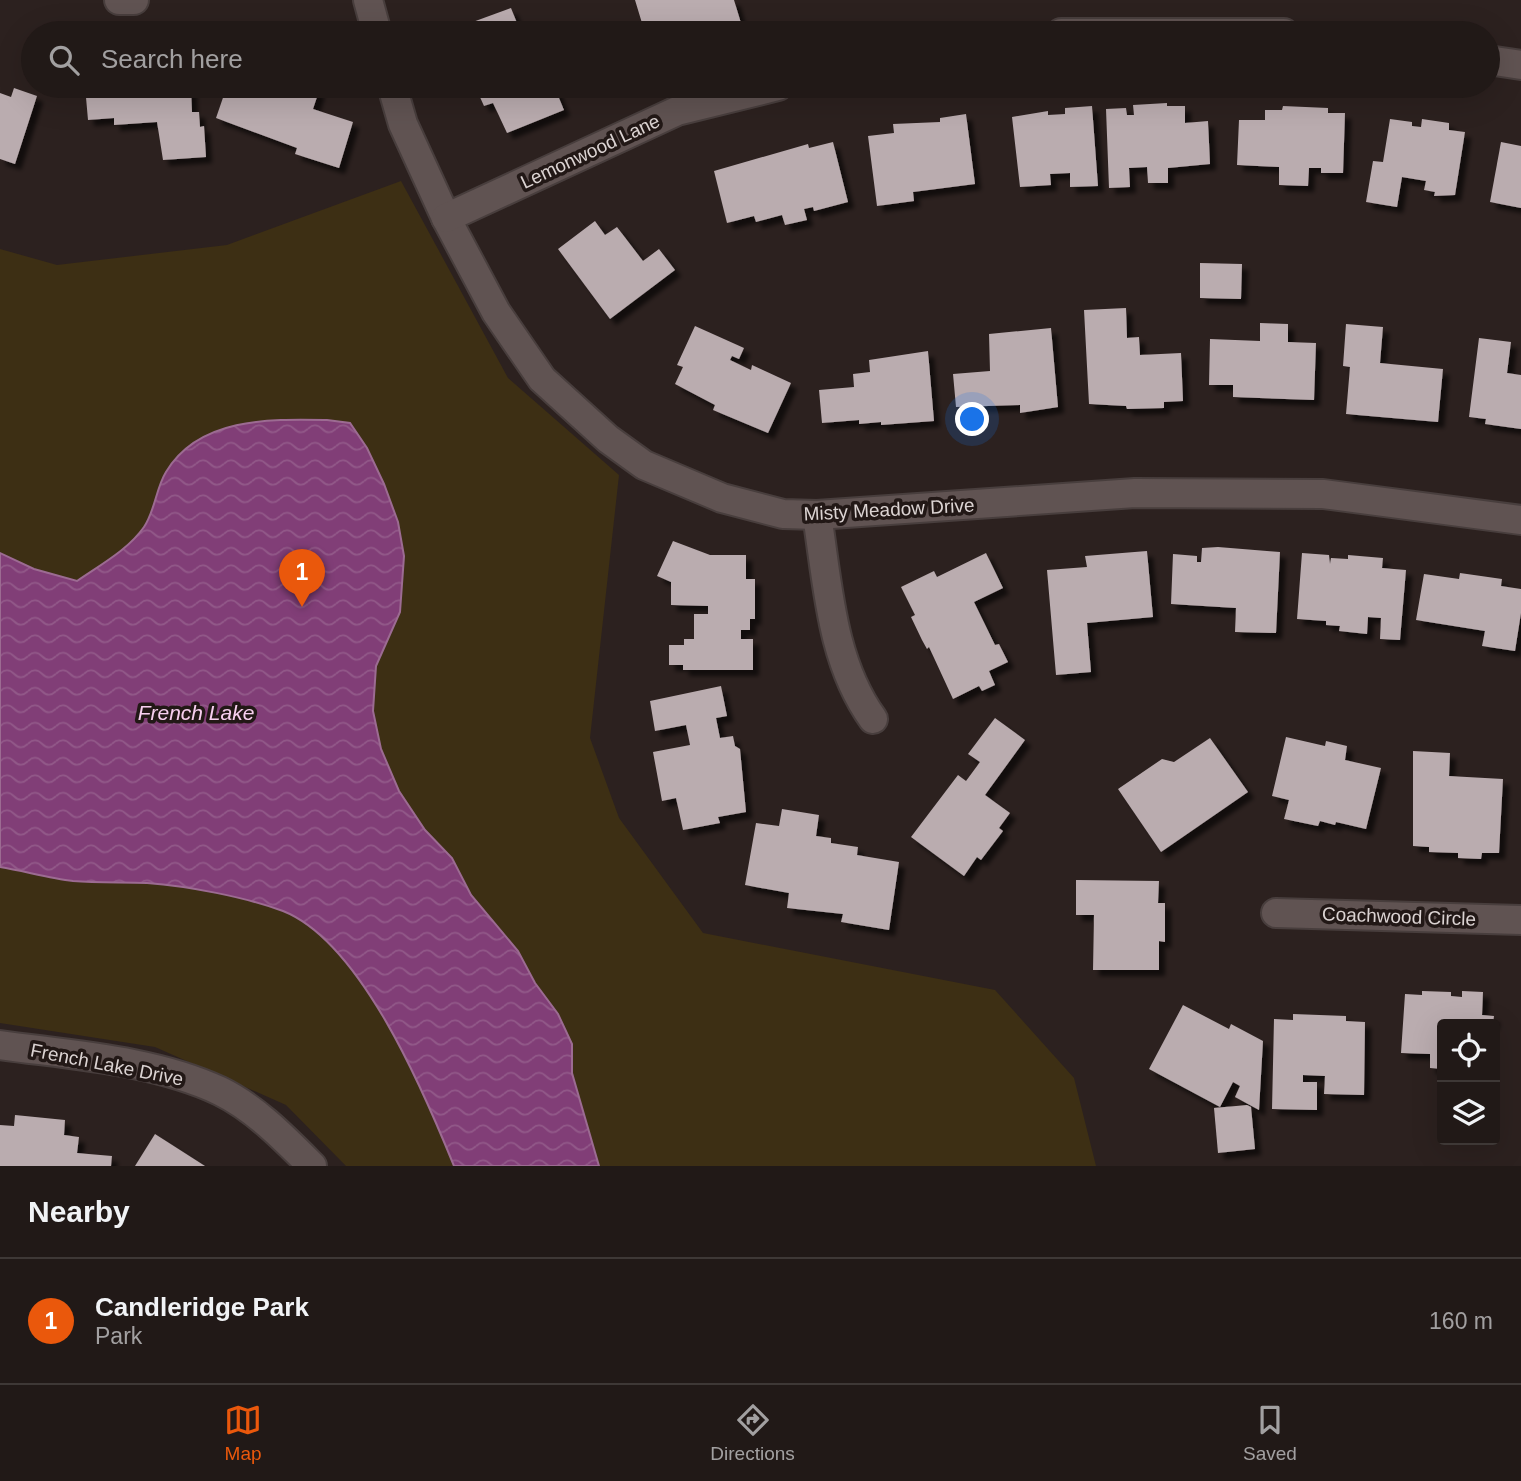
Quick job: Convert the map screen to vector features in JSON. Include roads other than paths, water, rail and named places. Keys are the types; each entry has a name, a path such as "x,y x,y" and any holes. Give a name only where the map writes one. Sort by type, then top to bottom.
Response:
{"street":[{"path":"119,0 134,0"},
{"path":"368,0 374,21"},
{"path":"1500,62 1521,65"},
{"name":"Misty Meadow Drive","path":"396,98 403,124 446,218 495,312 542,379 608,439 643,465 722,498 783,514 817,515 1135,493 1323,494 1521,520"},
{"name":"Lemonwood Lane","path":"446,218 677,111 730,98"},
{"path":"817,515 834,624 844,663 859,700 873,719"},
{"name":"Coachwood Circle","path":"1276,913 1521,920"},
{"name":"French Lake Drive","path":"0,1045 179,1075 223,1092 280,1134 312,1166"}],"water":[{"name":"French Lake","path":"282,420 350,423 367,448 398,522 404,556 400,612 376,666 373,711 381,749 399,791 425,830 452,858 471,895 518,951 535,983 558,1014 572,1044 572,1073 599,1166 454,1166 407,1061 387,1022 363,986 338,954 312,928 283,911 234,897 180,887 147,883 73,881 0,867 0,553 34,569 77,581 113,557 144,527 166,472 180,454 197,441 216,431 238,425"}],"place":[{"name":"Candleridge Park","path":"302,607"}]}
